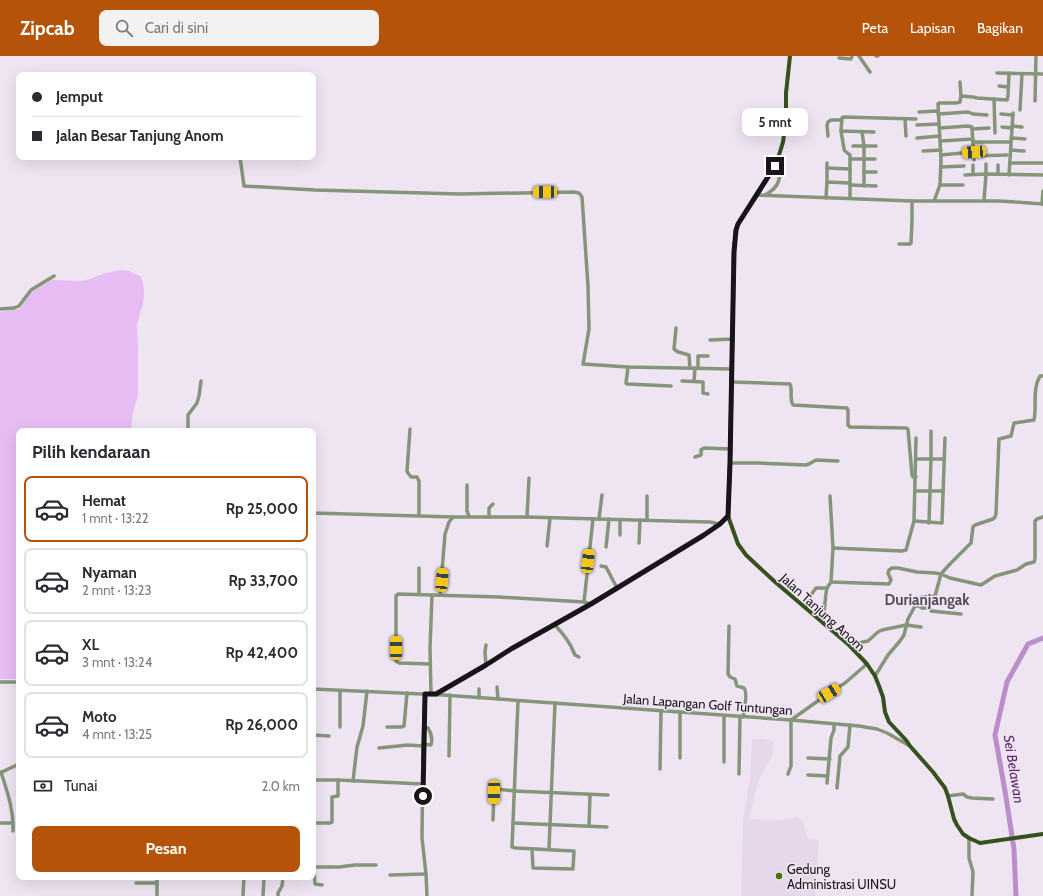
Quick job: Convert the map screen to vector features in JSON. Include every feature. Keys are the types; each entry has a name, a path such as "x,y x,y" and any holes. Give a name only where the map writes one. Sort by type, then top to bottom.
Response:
{"main road":[{"path":"728,516 734,252 736,230 741,219 777,161 782,147 790,56"},
{"name":"Jalan Tanjung Anom","path":"728,516 738,544 746,555 849,645 867,664 875,676 882,693 885,712 889,722 910,746"},
{"name":"Jalan Lapangan Golf Tuntungan","path":"910,746 943,785 948,796 955,822 960,830 969,838"},
{"path":"969,838 980,843 1043,834"}],"street":[{"path":"840,58 851,60 852,56"},
{"path":"860,56 870,72"},
{"path":"1035,101 1036,56"},
{"path":"998,73 1043,74"},
{"path":"961,96 1007,100 1009,73"},
{"path":"1020,110 1022,74"},
{"path":"934,201 940,185 941,167 941,141 938,113 939,103 958,102 961,100 960,82"},
{"path":"999,86 1008,87"},
{"path":"994,99 995,133"},
{"path":"919,112 968,112 987,115"},
{"path":"1001,114 1013,114 1008,175"},
{"path":"828,136 828,122 831,120 841,120 843,117 916,119"},
{"path":"905,119 906,136"},
{"path":"841,120 844,149 850,154 850,198"},
{"path":"917,125 971,126 972,129 989,128"},
{"path":"1002,127 1022,126"},
{"path":"972,129 974,156"},
{"path":"841,131 874,132"},
{"path":"862,132 864,146 864,186"},
{"path":"917,138 940,136"},
{"path":"941,141 1025,139"},
{"path":"853,146 876,146"},
{"path":"923,151 941,150"},
{"path":"1011,150 1024,151"},
{"path":"941,155 1007,155"},
{"path":"850,159 875,159"},
{"path":"240,160 244,186 315,190 459,194 579,193 582,197 588,286 589,329 583,364 628,367 732,369"},
{"path":"764,196 773,191 777,186 780,176 777,161"},
{"path":"1010,162 1043,163"},
{"path":"826,198 827,163"},
{"path":"984,201 986,164"},
{"path":"973,165 973,174"},
{"path":"998,165 998,174"},
{"path":"941,167 964,166"},
{"path":"827,168 850,169"},
{"path":"864,172 876,172"},
{"path":"965,175 1043,175"},
{"path":"827,182 876,186"},
{"path":"940,185 963,185"},
{"path":"757,195 1042,204 1043,191"},
{"path":"899,244 911,243 912,201"},
{"path":"0,309 19,306 31,290 54,276"},
{"path":"676,328 674,349 678,352 689,355 690,368"},
{"path":"710,340 733,339"},
{"path":"694,381 698,356 708,356"},
{"path":"628,367 626,383 671,386"},
{"path":"919,606 921,597 936,596 941,574 971,543 972,527 995,517 999,439 1012,436 1014,423 1034,420 1036,385 1039,377 1043,376"},
{"path":"188,428 188,415 197,403 201,381"},
{"path":"682,381 703,382 703,393 708,394"},
{"path":"732,382 790,384 791,402 793,405 847,408 848,425 850,427 908,429 912,477 916,477"},
{"path":"410,429 408,473 412,477 417,477 419,481 418,515"},
{"path":"929,523 931,431"},
{"path":"833,548 905,550 914,521 916,491 916,438"},
{"path":"914,521 942,523 945,438"},
{"path":"695,457 701,455 701,450 704,448 730,449"},
{"path":"916,459 944,459"},
{"path":"730,463 806,465 816,460 838,461"},
{"path":"526,517 529,478"},
{"path":"467,485 467,512 469,516"},
{"path":"916,491 943,492"},
{"path":"599,519 602,495"},
{"path":"647,496 647,520"},
{"path":"823,622 827,588 831,582 833,548 830,496"},
{"path":"489,517 489,508 494,504"},
{"path":"316,513 647,520 710,522 720,524"},
{"path":"436,694 554,624 591,604 720,524 728,516"},
{"path":"440,595 445,534 449,522 454,517"},
{"path":"831,582 889,584 891,580 888,573 889,570 892,568 898,568 917,572 941,574 950,578 981,585 995,576 1017,570 1026,564 1034,562 1035,521 1037,518 1043,517"},
{"path":"548,546 550,518"},
{"path":"584,602 594,519"},
{"path":"606,547 609,519"},
{"path":"620,520 620,535"},
{"path":"639,543 640,520"},
{"path":"601,566 606,567 616,588"},
{"path":"419,568 419,594"},
{"path":"806,608 808,598 816,588 827,588"},
{"path":"430,664 399,663 396,661 396,595 398,594 499,597 584,602 591,604"},
{"path":"431,694 430,664 432,595"},
{"path":"875,676 885,658 904,635 906,625 914,607 919,606 922,608 930,608 931,611 961,614"},
{"path":"554,624 565,636 572,646 575,655 578,657"},
{"path":"849,645 868,642 882,630 906,625 921,627"},
{"path":"729,626 728,674 730,677 736,679 737,686 745,689 746,695 742,717 739,774"},
{"path":"486,645 486,665"},
{"path":"788,774 791,766 791,720 846,683 867,664"},
{"path":"0,682 16,682"},
{"path":"497,687 498,699"},
{"name":"Jalan Lapangan Golf Tuntungan","path":"316,689 436,694 850,725 878,729 910,746"},
{"path":"479,689 480,698"},
{"path":"340,691 340,727"},
{"path":"353,781 356,747 363,726 367,692"},
{"path":"386,727 404,727 408,693"},
{"path":"425,694 422,838 427,896"},
{"path":"449,756 450,695"},
{"path":"518,701 512,848 574,851 573,869 533,868 532,849"},
{"path":"549,849 555,703"},
{"path":"660,769 661,711"},
{"path":"680,712 680,758"},
{"path":"724,716 724,762"},
{"path":"827,783 834,724"},
{"path":"836,788 840,756 848,747 850,725"},
{"path":"379,748 408,745 431,745 431,734 428,728 424,727"},
{"path":"316,735 328,736"},
{"path":"808,758 830,759"},
{"path":"14,831 12,808 1,772 16,765"},
{"path":"808,776 827,776"},
{"path":"316,780 423,784"},
{"path":"316,823 330,824 332,822 332,798 333,796 338,795 338,780"},
{"path":"493,820 494,790 496,789 608,796"},
{"path":"948,796 963,794 972,798 994,798"},
{"path":"589,826 590,795"},
{"path":"0,823 14,823"},
{"path":"513,823 607,827"},
{"path":"969,838 969,858 973,872 972,896"},
{"path":"316,867 376,865"},
{"path":"390,875 426,874"},
{"path":"243,896 244,880"},
{"path":"263,896 264,880"},
{"path":"278,896 283,880"},
{"path":"315,880 315,884 322,885"},
{"path":"136,883 157,883 157,896"}],"shaded area":[{"path":"121,270 129,271 140,276 143,282 143,304 137,324 138,395 132,417 131,428 16,428 16,679 0,679 0,312 20,309 30,293 52,280 81,281 105,273"},
{"path":"752,739 765,739 774,742 773,754 759,780 749,819 784,820 797,817 803,822 808,839 819,840 815,896 741,896 743,819 750,779"}],"waterway":[{"name":"Sei Belawan","path":"1016,896 1014,849 995,735 1007,682 1028,644 1043,638"}],"place":[{"name":"Gedung Administrasi UINSU","path":"779,876"}],"district":[{"name":"Durianjangak","path":"927,600"}],"route":[{"path":"423,796 425,694 436,694 536,634 591,604 704,535 720,524 728,516 732,325 734,308 734,244 738,224 775,166"}]}
